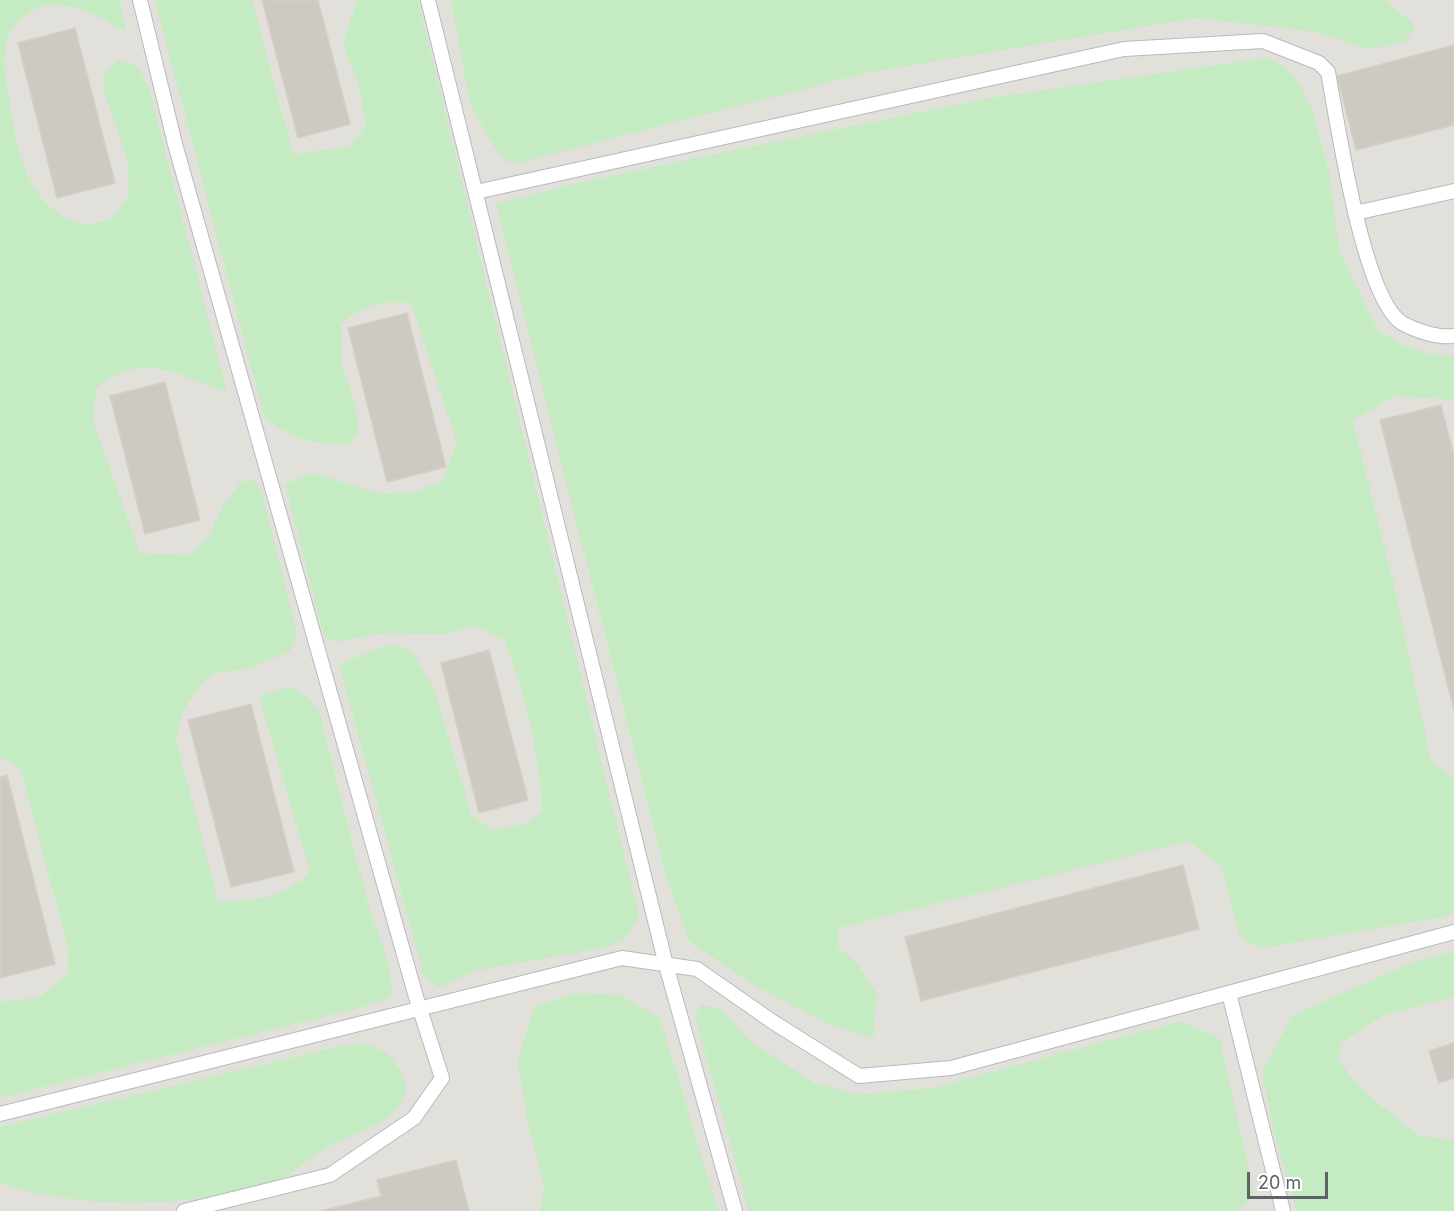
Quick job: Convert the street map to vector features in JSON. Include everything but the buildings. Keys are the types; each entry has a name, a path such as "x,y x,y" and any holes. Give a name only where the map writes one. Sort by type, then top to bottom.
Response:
{"lane":[{"path":"140,0 178,155 420,1008 442,1078 414,1118 330,1176 184,1211"},
{"path":"428,0 666,964 735,1211"},
{"path":"476,192 1124,49 1263,41 1319,63 1328,72 1355,213 1379,293 1400,322 1442,337 1454,336"},
{"path":"1355,213 1454,191"},
{"path":"0,1114 622,958 697,969 772,1022 859,1076 951,1068 1454,932"},
{"path":"1229,993 1283,1211"}],"shaded area":[{"path":"0,0 1454,0 1454,1211 0,1211"}],"green space":[{"path":"0,0 120,0 126,31 80,9 61,5 44,6 33,11 13,28 5,49 5,69 22,161 38,194 50,207 66,217 85,224 112,219 129,195 128,161 104,91 104,72 120,60 138,67 149,88 227,392 161,369 130,370 113,376 96,388 93,421 140,553 190,555 209,537 223,506 241,482 254,480 262,493 297,632 290,651 250,668 212,674 198,688 182,712 176,738 218,901 244,901 268,897 290,888 310,872 259,696 290,687 308,697 319,711 368,904 388,962 393,993 388,998 367,1006 0,1098 0,1002 38,998 68,974 68,947 20,768 0,757"},
{"path":"155,0 252,0 293,154 349,147 366,125 358,84 343,45 357,0 418,0 639,916 626,938 608,947 479,970 439,987 424,976 339,664 390,644 410,649 434,688 471,815 493,830 527,823 542,811 535,747 525,701 504,640 474,626 445,634 383,633 337,642 324,636 285,484 313,473 381,494 415,492 443,481 457,442 411,303 373,305 356,312 341,325 341,362 356,406 358,432 349,444 304,440 274,425 264,416"},
{"path":"451,0 1385,0 1415,26 1405,42 1370,49 1316,32 1197,18 870,72 518,163 505,161 491,142 470,104"},
{"path":"1268,58 1285,67 1300,84 1313,112 1329,172 1339,250 1378,331 1407,347 1434,355 1454,356 1454,400 1394,396 1353,420 1393,580 1431,761 1454,778 1454,912 1448,916 1263,948 1241,939 1221,866 1189,841 839,928 838,947 858,965 877,994 873,1038 833,1026 762,990 689,941 665,872 496,204 586,181 989,98"},
{"path":"1454,951 1454,997 1382,1016 1340,1043 1339,1060 1355,1082 1375,1101 1418,1135 1454,1141 1454,1211 1297,1211 1275,1136 1262,1072 1292,1016 1411,963"},
{"path":"575,993 620,995 660,1018 718,1211 540,1211 544,1184 529,1128 518,1061 534,1007"},
{"path":"701,1005 721,1009 750,1041 814,1083 861,1095 932,1088 1182,1021 1220,1039 1254,1193 1239,1211 749,1211 695,1016"},
{"path":"350,1044 373,1047 394,1061 404,1079 406,1090 404,1098 382,1121 324,1149 294,1171 274,1181 209,1197 137,1203 65,1198 0,1183 0,1127"}]}
